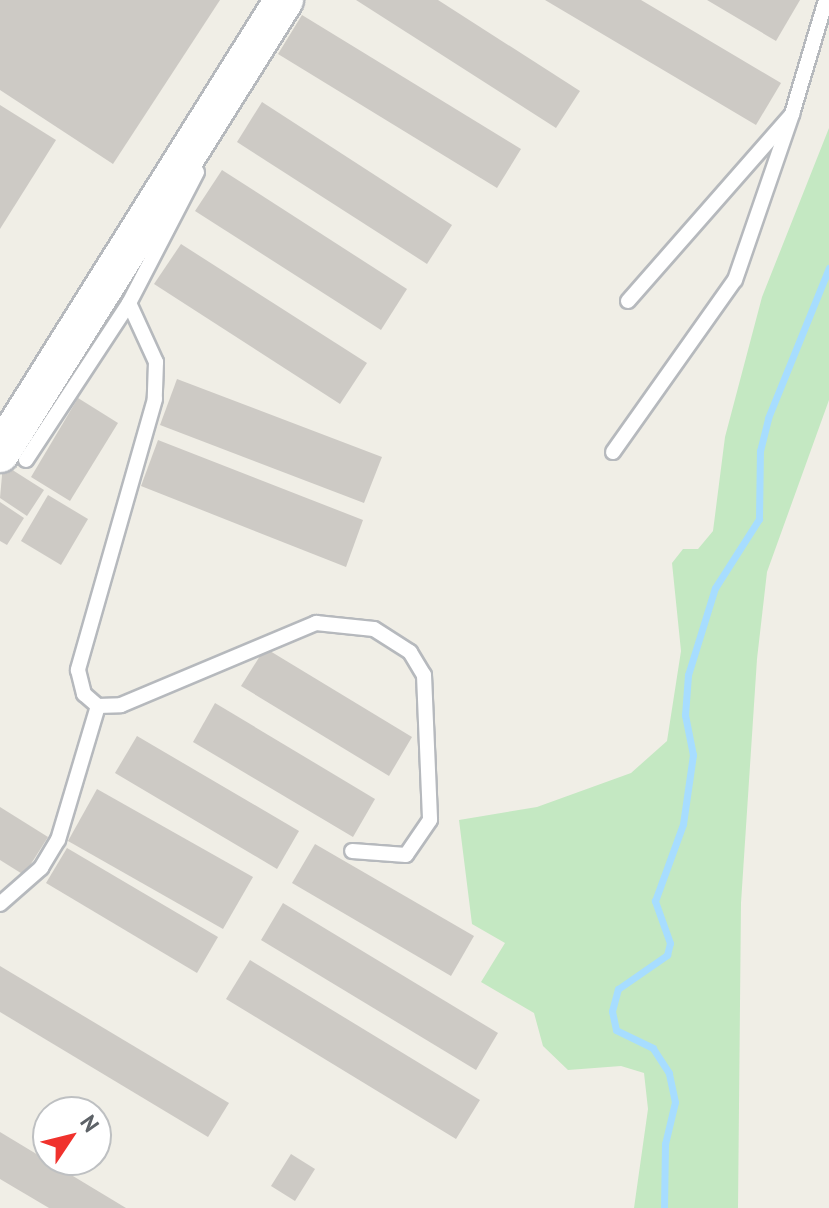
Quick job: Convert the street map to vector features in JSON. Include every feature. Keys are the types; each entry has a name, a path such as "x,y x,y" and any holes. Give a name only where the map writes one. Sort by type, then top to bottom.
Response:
{"street":[{"path":"13,456 284,0"}],"lane":[{"path":"13,456 129,303 234,102 300,0"},
{"path":"613,452 735,280 792,114 826,0"},
{"path":"628,301 792,114"},
{"path":"129,303 156,362 155,399 78,670 84,694 98,706 121,705 316,623 374,629 410,652 424,675 430,820 406,855 352,851"},
{"path":"0,904 41,868 58,840 98,706"}],"green space":[{"path":"829,128 829,400 767,572 757,659 741,903 738,1208 634,1208 648,1109 644,1073 621,1066 568,1070 543,1046 534,1013 481,982 505,943 472,924 459,820 537,807 631,773 667,741 681,651 672,563 683,549 698,549 713,531 725,437 762,297"}],"building":[{"path":"0,0 220,0 113,164 0,90"},
{"path":"356,0 438,0 580,91 556,128"},
{"path":"545,0 641,0 781,83 756,125"},
{"path":"707,0 800,0 776,41"},
{"path":"302,15 521,149 497,188 278,54"},
{"path":"262,102 452,225 427,264 237,142"},
{"path":"0,105 56,140 0,229"},
{"path":"222,170 407,289 381,330 195,211"},
{"path":"181,244 367,363 340,404 154,284"},
{"path":"177,379 382,457 364,503 160,425"},
{"path":"78,398 118,423 70,501 31,477"},
{"path":"158,440 363,520 346,567 141,486"},
{"path":"3,464 44,490 27,516 0,498"},
{"path":"48,495 88,519 61,565 21,541"},
{"path":"0,502 24,518 7,545 0,541"},
{"path":"265,648 412,737 389,776 241,686"},
{"path":"215,703 375,799 353,837 193,742"},
{"path":"137,736 299,831 277,869 115,773"},
{"path":"97,789 253,877 223,929 68,841"},
{"path":"0,807 48,837 24,875 0,860"},
{"path":"315,844 474,936 451,976 292,883"},
{"path":"67,848 218,937 197,973 46,883"},
{"path":"283,903 498,1033 476,1070 261,940"},
{"path":"250,960 480,1100 456,1139 226,999"},
{"path":"0,966 229,1103 208,1137 0,1012"},
{"path":"0,1132 32,1151 32,1176 73,1176 126,1208 49,1208 0,1179"},
{"path":"291,1154 315,1169 295,1201 271,1186"}],"waterway":[{"path":"664,1208 665,1144 675,1102 669,1073 653,1048 616,1030 612,1011 618,989 667,955 670,943 655,901 683,824 693,755 685,715 688,675 715,588 759,519 760,451 768,418 829,268"}]}
